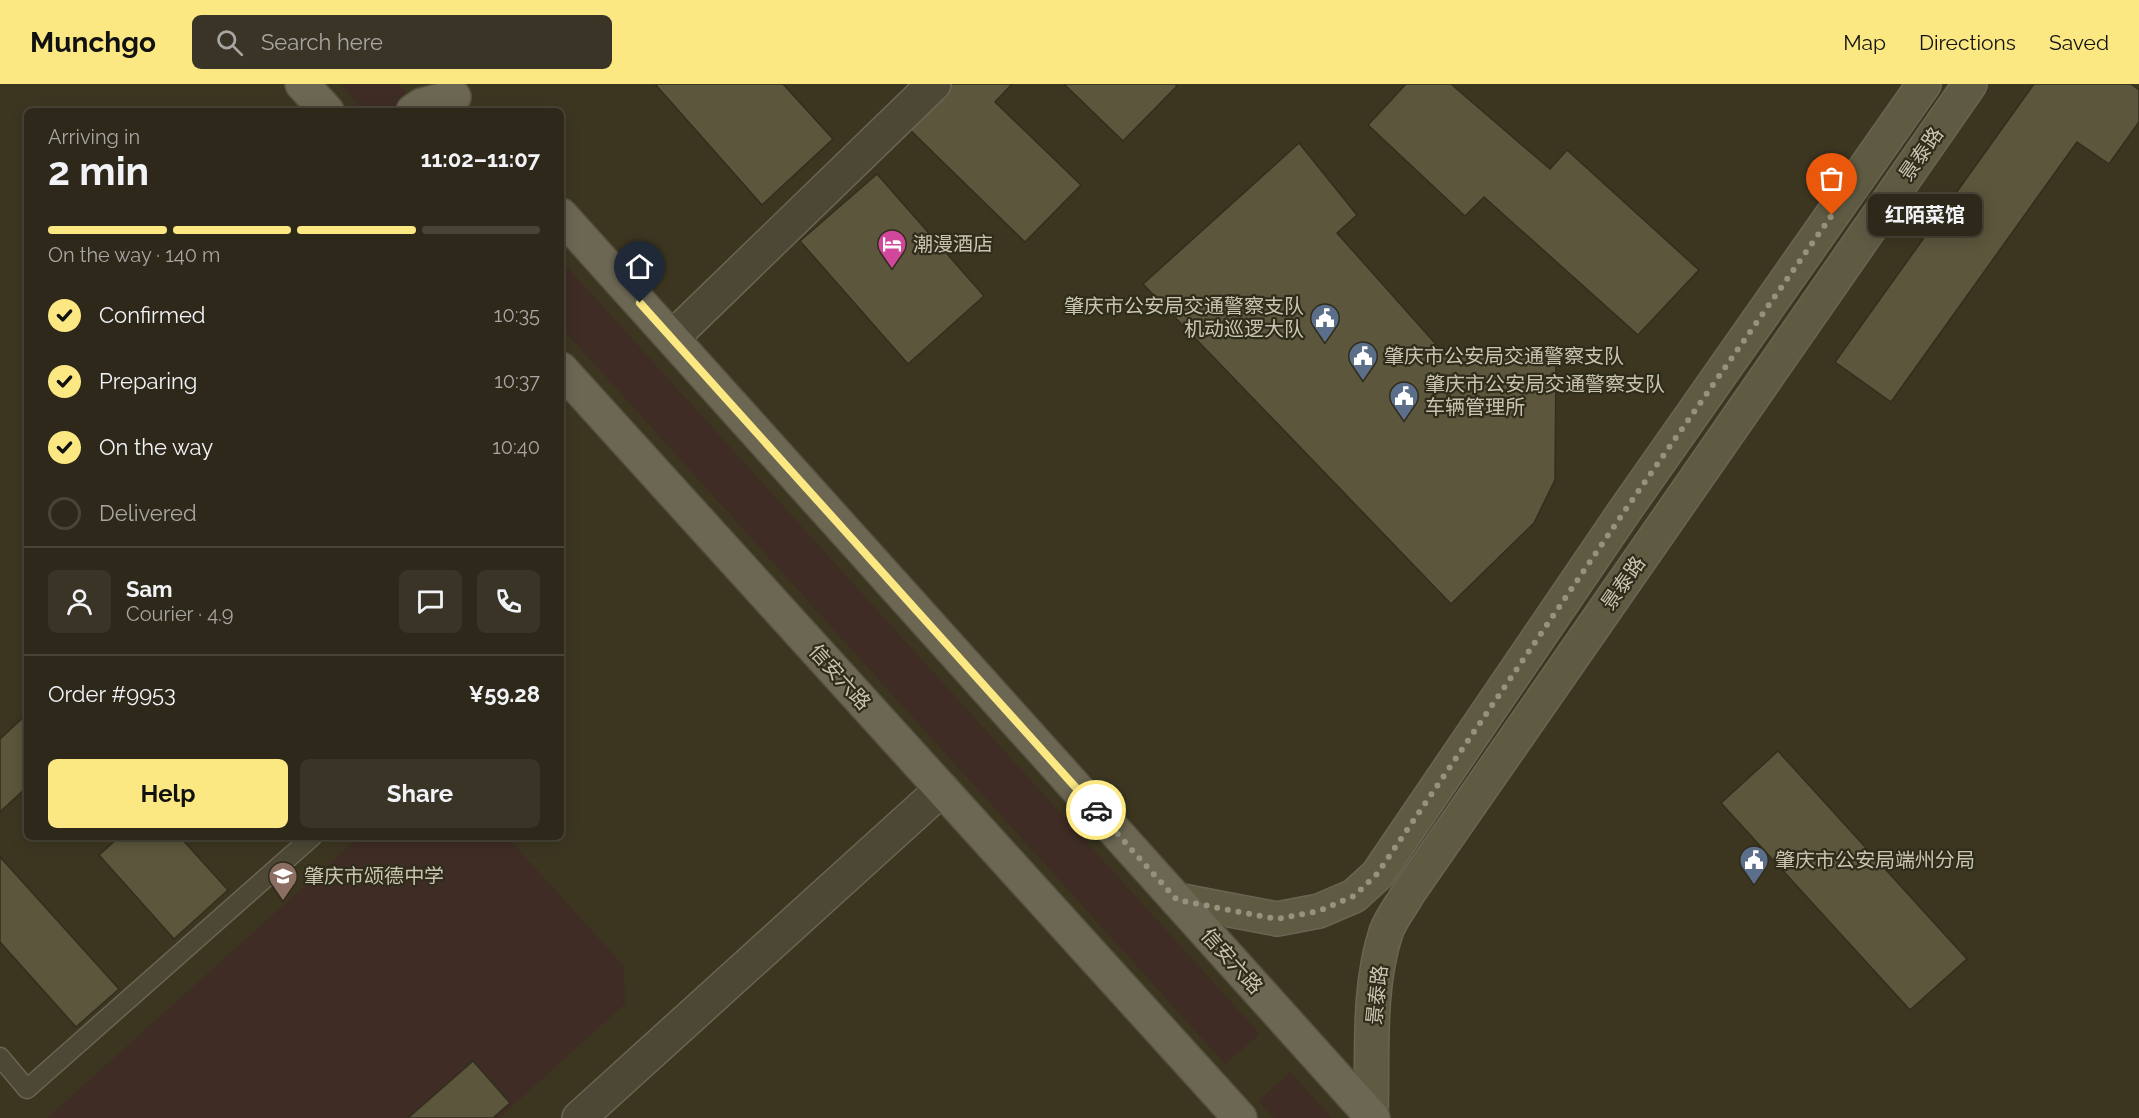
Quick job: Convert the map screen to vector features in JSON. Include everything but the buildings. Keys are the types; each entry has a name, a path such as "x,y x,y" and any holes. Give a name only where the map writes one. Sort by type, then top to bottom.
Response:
{"main road":[{"path":"302,84 324,108"},
{"path":"417,108 454,97"},
{"name":"信安六路","path":"564,218 1372,1117"},
{"name":"信安六路","path":"564,372 1240,1118"}],"street":[{"path":"672,338 934,84"},
{"path":"1177,900 1277,919 1319,911 1354,896 1377,874 1628,506 1924,84"},
{"name":"景泰路","path":"1372,1117 1378,971 1387,931 1409,892 1971,84"},
{"path":"579,1118 942,789"}],"lane":[{"path":"0,1057 27,1089 309,840"}],"shaded area":[{"path":"340,84 399,84 410,96 396,108 361,108"},
{"path":"564,263 1260,1034 1225,1064 564,330"},
{"name":"肇庆市颂德中学","path":"356,840 510,840 624,966 625,1004 499,1118 47,1118"},
{"path":"1290,1072 1332,1118 1274,1118 1259,1101"}],"way so far":[{"path":"1096,810 1177,900 1277,919 1319,911 1354,896 1377,874 1628,506 1832,215"}],"place":[{"name":"红陌菜馆","path":"1832,215"},
{"name":"潮漫酒店","path":"892,270"},
{"name":"肇庆市公安局交通警察支队 机动巡逻大队","path":"1325,344"},
{"name":"肇庆市公安局交通警察支队","path":"1363,382"},
{"name":"肇庆市公安局交通警察支队 车辆管理所","path":"1404,422"},
{"name":"肇庆市公安局端州分局","path":"1754,886"},
{"name":"肇庆市颂德中学","path":"283,902"}],"route":[{"path":"640,303 1096,810"}]}
